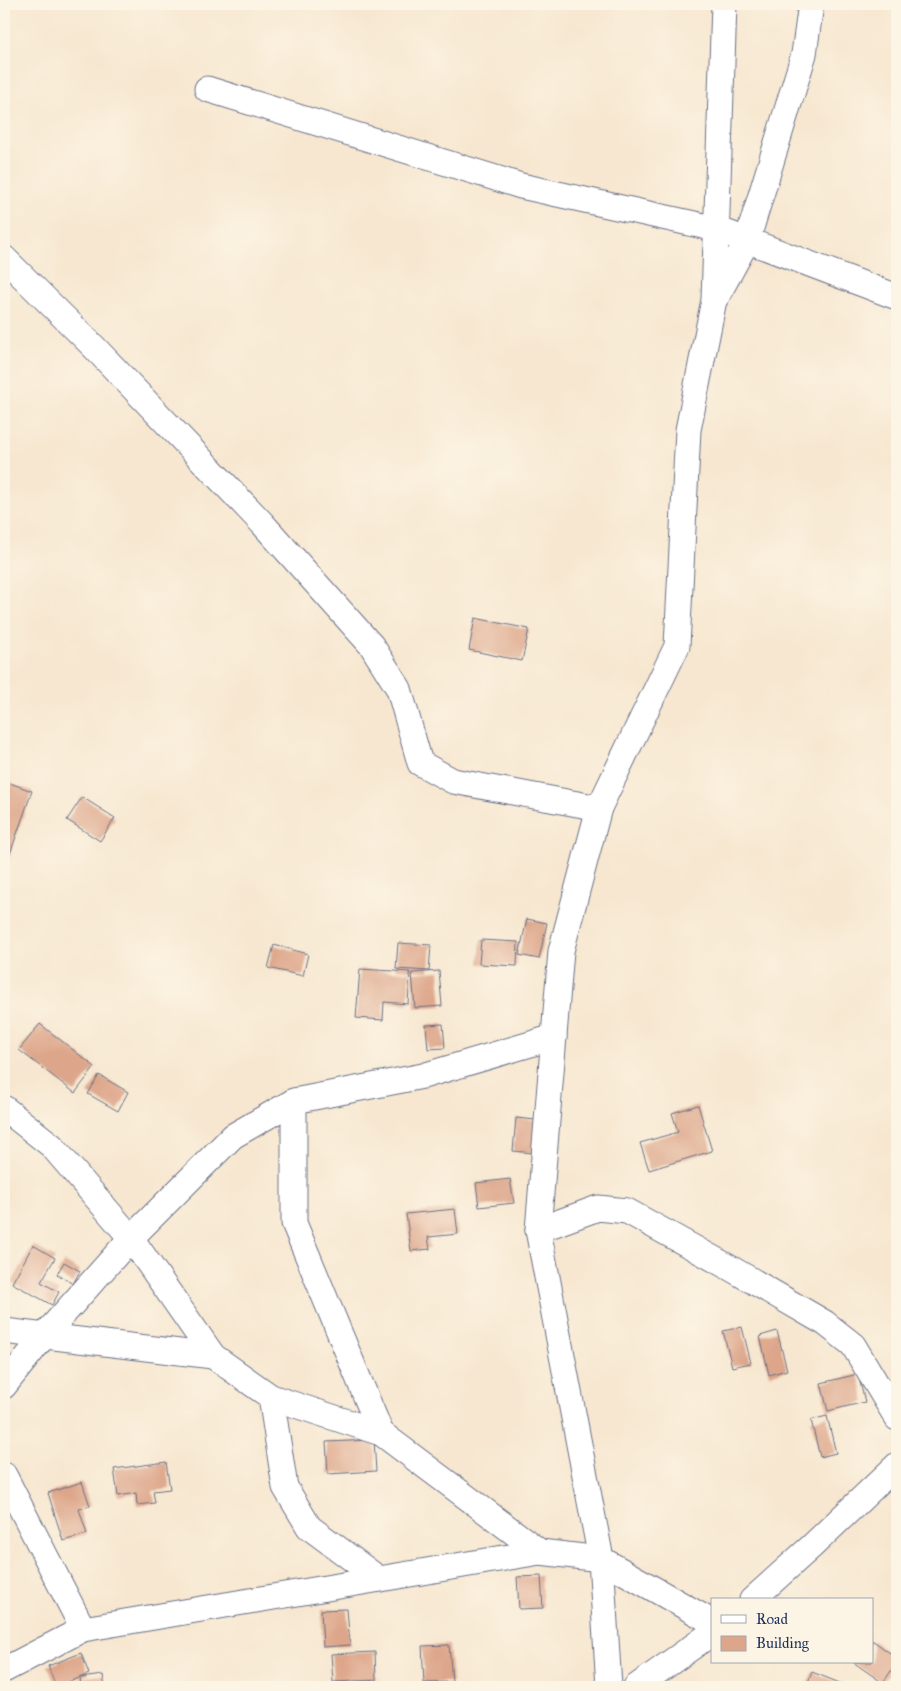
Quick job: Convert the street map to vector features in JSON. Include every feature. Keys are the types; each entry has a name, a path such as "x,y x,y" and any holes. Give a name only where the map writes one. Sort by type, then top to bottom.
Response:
{"street":[{"path":"609,1687 600,1559 538,1230 561,951 599,808 677,646 688,430 714,300 724,4"},
{"path":"714,300 747,241 804,54 810,4"},
{"path":"207,89 521,186 717,229 897,297"},
{"path":"4,258 93,346 248,509 372,646 399,689 420,763 453,781 599,808"},
{"path":"4,1386 44,1336 131,1238 233,1136 294,1100 423,1076 554,1037"},
{"path":"294,1100 294,1223 381,1433"},
{"path":"4,1108 52,1146 131,1238 214,1356 271,1397 381,1433 540,1552"},
{"path":"538,1230 598,1208 627,1211 825,1323 846,1339 853,1345 897,1418"},
{"path":"4,1332 214,1356"},
{"path":"271,1397 285,1487 309,1527 379,1579"},
{"path":"754,1598 812,1546 897,1464"},
{"path":"4,1475 83,1629"},
{"path":"4,1670 83,1629 540,1552 600,1559 711,1621"},
{"path":"636,1687 711,1634"}],"building":[{"path":"475,618 529,629 522,661 469,650"},
{"path":"7,782 32,791 5,868 4,790"},
{"path":"82,797 115,818 100,841 67,820"},
{"path":"527,919 547,923 539,959 519,955"},
{"path":"481,940 518,942 517,966 479,964"},
{"path":"398,943 431,945 429,971 396,969"},
{"path":"274,945 308,954 303,976 268,968"},
{"path":"360,969 410,972 408,1004 384,1002 383,1020 356,1018"},
{"path":"439,971 442,1006 415,1008 412,973"},
{"path":"40,1024 95,1067 75,1093 19,1050"},
{"path":"443,1024 445,1048 428,1049 426,1025"},
{"path":"99,1075 128,1092 118,1111 88,1094"},
{"path":"698,1105 712,1151 649,1170 640,1143 678,1132 672,1113"},
{"path":"516,1118 536,1120 533,1153 513,1151"},
{"path":"510,1179 514,1203 479,1207 476,1183"},
{"path":"455,1209 458,1234 428,1237 430,1249 411,1251 406,1214"},
{"path":"33,1245 55,1258 41,1282 59,1292 52,1305 12,1283"},
{"path":"64,1262 80,1271 73,1284 57,1274"},
{"path":"742,1327 751,1363 732,1367 723,1331"},
{"path":"777,1331 787,1370 769,1375 760,1336"},
{"path":"858,1374 865,1402 828,1411 821,1383"},
{"path":"827,1416 836,1453 820,1457 811,1420"},
{"path":"374,1440 376,1471 328,1474 326,1442"},
{"path":"166,1462 170,1489 153,1491 155,1503 137,1505 136,1493 118,1496 114,1469"},
{"path":"82,1482 90,1506 79,1509 87,1534 63,1541 48,1493"},
{"path":"541,1576 543,1608 519,1609 517,1577"},
{"path":"347,1609 350,1645 323,1647 321,1610"},
{"path":"874,1641 897,1658 897,1662 883,1683 856,1664 874,1664"},
{"path":"449,1645 452,1682 424,1683 422,1646"},
{"path":"375,1652 376,1680 333,1682 331,1654"},
{"path":"81,1653 89,1674 56,1687 48,1666"},
{"path":"812,1672 850,1687 806,1687"},
{"path":"103,1675 105,1687 81,1687 80,1678"}]}
